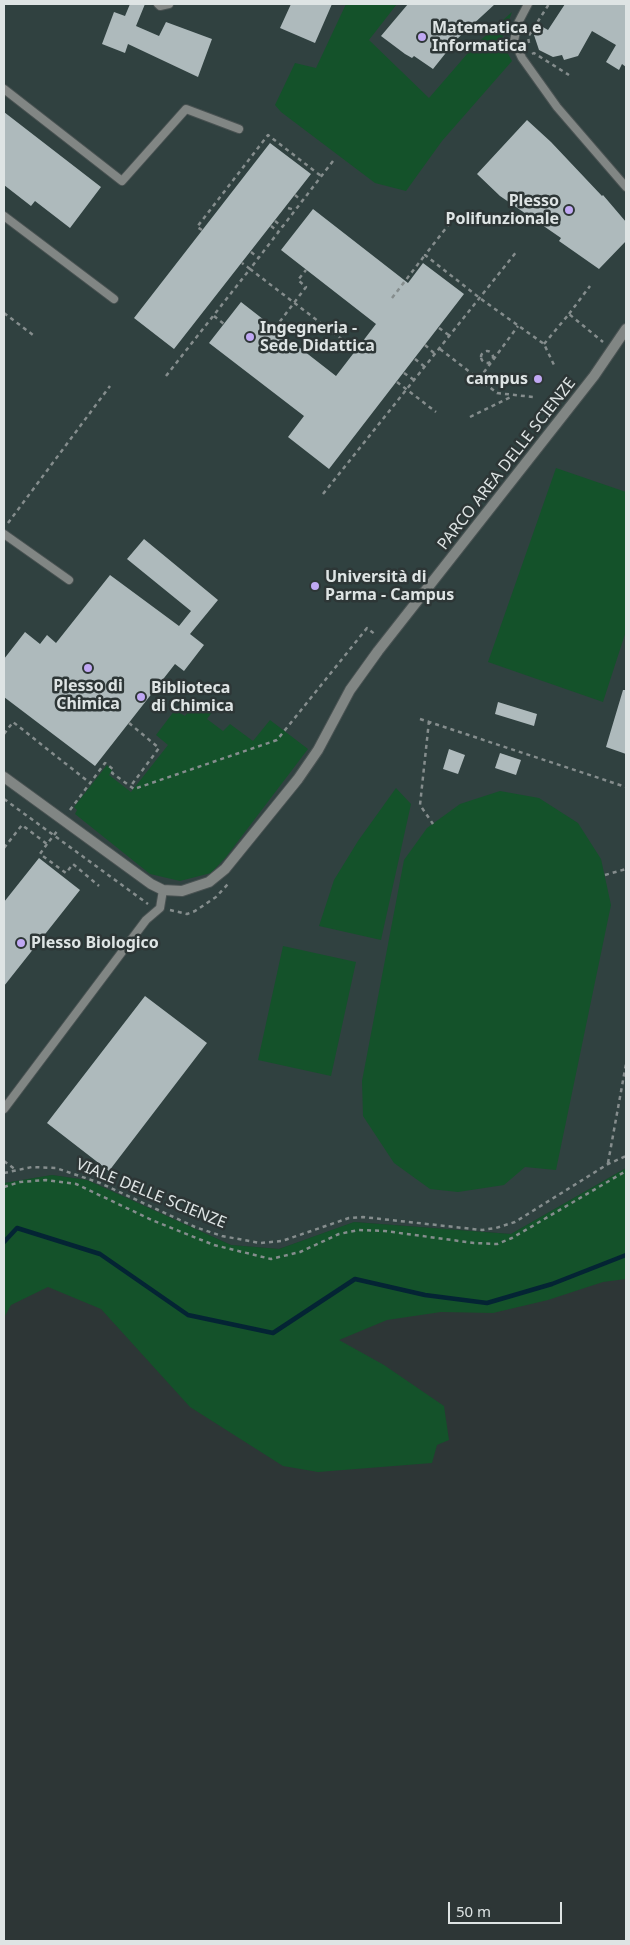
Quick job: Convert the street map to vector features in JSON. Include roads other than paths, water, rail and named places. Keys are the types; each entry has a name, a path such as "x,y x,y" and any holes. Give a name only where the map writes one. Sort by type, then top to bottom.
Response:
{"street":[{"name":"PARCO AREA DELLE SCIENZE","path":"163,890 182,891 197,887 209,882 225,870 298,779 318,750 350,690 378,651 613,349 626,329"},
{"name":"PARCO AREA DELLE SCIENZE","path":"613,349 626,339"},
{"path":"4,777 151,884 163,890"}],"lane":[{"path":"158,4 160,6 169,4"},
{"path":"528,4 518,23 514,41 522,58 557,108 626,187"},
{"path":"4,89 122,182 186,109 239,129"},
{"path":"4,216 114,299"},
{"path":"4,534 69,580"},
{"path":"4,1109 146,920 160,908 163,890"}],"waterway":[{"path":"4,1242 17,1228 100,1254 188,1315 273,1333 355,1279 425,1295 487,1303 552,1284 626,1255"}],"place":[{"name":"Matematica e Informatica","path":"422,37"},
{"name":"Plesso Polifunzionale","path":"569,210"},
{"name":"Ingegneria - Sede Didattica","path":"250,337"},
{"name":"campus","path":"538,379"},
{"name":"Università di Parma - Campus","path":"315,586"},
{"name":"Plesso di Chimica","path":"88,668"},
{"name":"Biblioteca di Chimica","path":"141,697"},
{"name":"Plesso Biologico","path":"21,943"}]}
